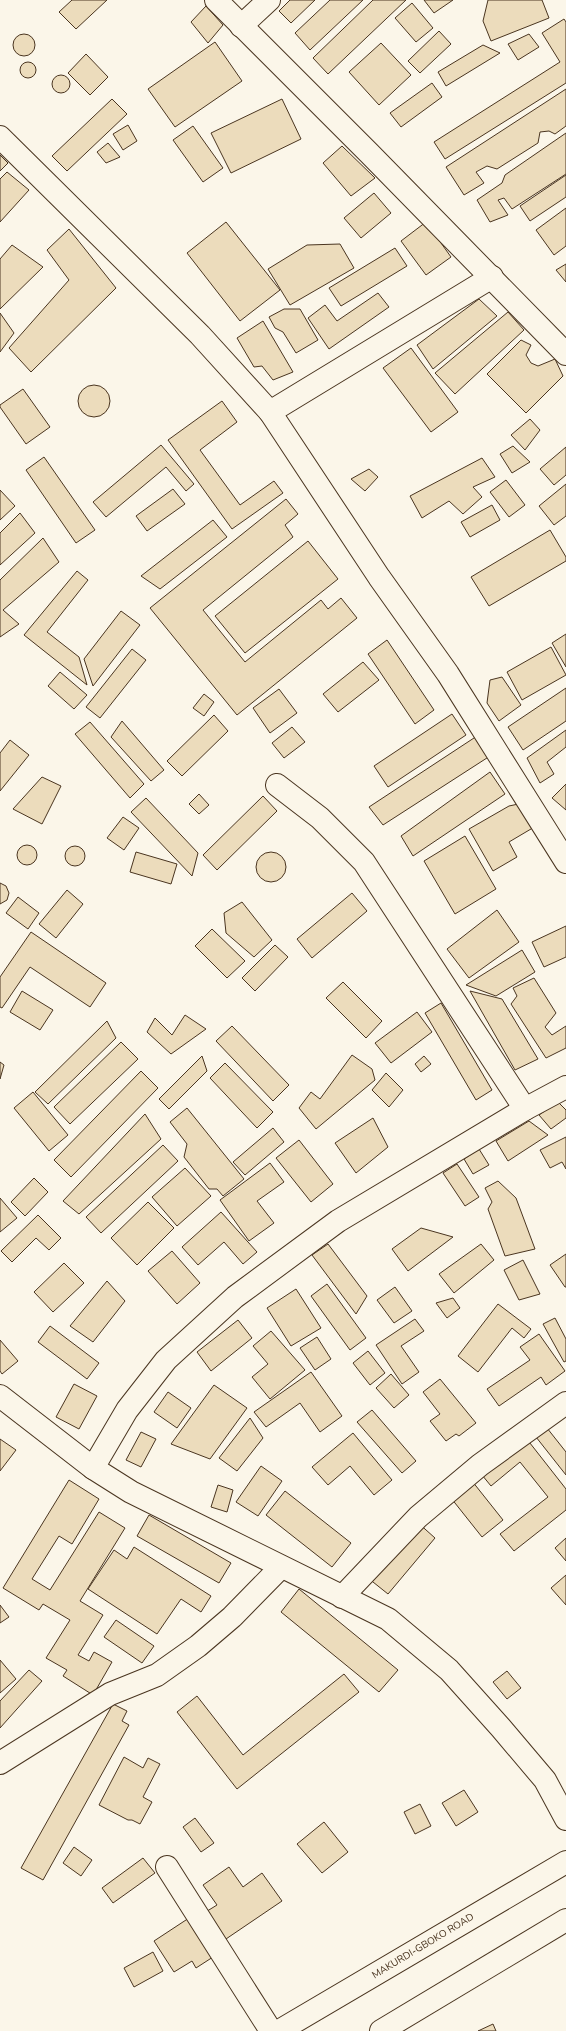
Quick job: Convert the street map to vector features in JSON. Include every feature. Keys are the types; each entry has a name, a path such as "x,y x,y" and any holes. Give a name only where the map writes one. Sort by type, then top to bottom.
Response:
{"street":[{"path":"216,0 492,277 566,354"},
{"path":"241,26 269,0"},
{"path":"0,137 200,335 246,388 270,412 379,577 448,674 566,862"},
{"path":"270,412 492,277"},
{"path":"277,785 320,818 364,862 525,1109"},
{"path":"93,1468 127,1410 166,1360 235,1297 338,1221 525,1109 566,1087"},
{"path":"0,1396 93,1468 131,1492 388,1619 449,1670 545,1780 566,1819"},
{"path":"342,1597 418,1517 480,1465 566,1403"},
{"path":"0,1763 110,1694 157,1675 198,1646 232,1617 281,1567"},
{"name":"MAKURDI-GBOKO ROAD","path":"279,2031 566,1862"},
{"path":"166,1866 271,2031"},
{"path":"381,2031 566,1920"}],"building":[{"path":"72,0 107,0 76,29 59,12"},
{"path":"290,0 315,0 291,23 279,11"},
{"path":"330,0 363,0 310,50 295,33"},
{"path":"373,0 406,0 328,74 313,58"},
{"path":"424,0 453,0 434,13"},
{"path":"488,0 542,0 549,18 491,41 483,21"},
{"path":"412,3 433,28 416,42 395,18"},
{"path":"206,6 223,25 208,43 191,22"},
{"path":"564,19 566,22 566,83 445,159 434,142 560,62 542,33"},
{"path":"439,31 451,44 420,73 408,61"},
{"path":"24,34 28,35 34,41 34,49 28,55 24,56 20,55 14,49 13,45 14,41 20,35"},
{"path":"529,34 539,47 518,60 508,44"},
{"path":"215,42 242,81 175,127 148,89"},
{"path":"381,43 411,75 379,105 349,72"},
{"path":"483,45 500,53 446,86 438,72"},
{"path":"86,54 108,77 90,95 68,73"},
{"path":"25,62 31,62 36,67 34,76 31,78 25,78 20,73 20,67"},
{"path":"57,75 65,75 70,80 68,91 65,93 57,93 52,88 52,80"},
{"path":"432,83 442,97 401,127 390,113"},
{"path":"566,89 566,126 555,134 549,131 540,132 538,143 497,169 487,166 476,172 484,183 464,195 446,167"},
{"path":"112,99 127,114 67,171 52,156"},
{"path":"282,99 301,139 231,173 211,133"},
{"path":"128,125 137,141 123,150 113,134"},
{"path":"193,126 223,168 203,182 173,140"},
{"path":"566,133 566,174 512,209 504,198 498,200 508,215 490,222 477,200 502,183 505,175"},
{"path":"108,143 120,157 106,163 97,152"},
{"path":"342,146 375,178 351,196 323,163"},
{"path":"0,155 8,163 0,171"},
{"path":"7,172 29,190 0,222 0,179"},
{"path":"566,175 566,197 530,221 520,206"},
{"path":"374,193 391,213 361,238 344,218"},
{"path":"566,208 566,246 554,255 536,230"},
{"path":"226,222 280,290 240,321 187,253"},
{"path":"426,222 451,257 426,275 401,241"},
{"path":"69,229 116,288 31,372 9,348 69,280 47,250"},
{"path":"340,244 354,268 290,305 268,269 307,245"},
{"path":"12,245 43,267 0,309 0,259"},
{"path":"395,248 407,266 341,306 329,288"},
{"path":"566,264 566,282 556,270"},
{"path":"378,293 389,307 329,349 308,318 325,305 337,321"},
{"path":"479,299 497,316 433,369 417,345"},
{"path":"284,309 300,309 318,340 296,353 283,332 275,328 269,317"},
{"path":"508,312 524,330 455,394 435,373"},
{"path":"0,313 14,333 0,352"},
{"path":"263,321 293,372 273,380 262,366 254,367 237,338"},
{"path":"521,340 531,345 526,355 531,363 538,366 555,359 563,376 526,413 487,374"},
{"path":"411,348 458,412 431,432 383,368"},
{"path":"91,385 97,385 107,392 110,401 109,407 103,414 97,417 91,417 81,410 78,404 78,398 85,388"},
{"path":"23,389 50,427 26,444 0,407 0,405"},
{"path":"222,401 237,422 200,450 240,505 274,481 283,493 232,529 168,440"},
{"path":"530,419 540,430 525,450 511,435"},
{"path":"161,445 194,484 186,491 166,467 106,517 93,502"},
{"path":"513,446 530,462 512,473 500,454"},
{"path":"566,447 566,475 554,485 540,469"},
{"path":"44,457 95,530 76,543 26,470"},
{"path":"482,458 495,477 473,487 482,497 463,514 449,501 422,518 410,496"},
{"path":"369,469 378,477 365,491 351,479"},
{"path":"506,480 525,505 509,517 490,492"},
{"path":"566,484 566,516 554,525 539,506"},
{"path":"173,489 185,504 147,531 136,516"},
{"path":"0,490 15,506 0,520"},
{"path":"286,499 298,514 285,525 293,537 203,610 245,662 321,600 328,609 341,598 357,618 237,715 150,608"},
{"path":"492,505 500,520 470,537 461,522"},
{"path":"20,513 35,533 0,565 0,533"},
{"path":"213,520 227,537 160,589 141,576"},
{"path":"550,530 566,557 566,561 489,606 471,577"},
{"path":"43,538 59,562 3,610 19,624 0,637 0,580"},
{"path":"308,541 338,579 245,653 215,616"},
{"path":"77,571 88,580 47,632 79,657 87,685 24,635"},
{"path":"121,611 140,625 93,686 84,659"},
{"path":"566,634 566,667 552,643"},
{"path":"387,640 434,710 415,724 368,654"},
{"path":"551,647 566,675 522,700 507,672"},
{"path":"132,649 146,660 100,718 86,707"},
{"path":"363,662 379,680 338,712 323,694"},
{"path":"60,672 87,695 74,709 48,686"},
{"path":"502,677 521,705 499,721 487,703 490,680"},
{"path":"566,688 566,721 523,750 508,727"},
{"path":"279,689 297,713 270,733 253,708"},
{"path":"204,694 214,702 204,716 193,708"},
{"path":"452,714 466,735 388,787 374,766"},
{"path":"214,715 228,731 182,776 167,761"},
{"path":"122,721 164,770 151,781 111,737"},
{"path":"90,722 144,784 130,798 75,734"},
{"path":"292,727 305,742 284,758 272,743"},
{"path":"566,730 566,747 547,762 554,774 540,783 527,758"},
{"path":"477,736 490,756 383,825 369,807"},
{"path":"10,740 29,755 0,791 0,753"},
{"path":"490,772 505,794 413,856 401,836"},
{"path":"42,777 61,786 42,824 13,809"},
{"path":"566,784 566,810 552,798"},
{"path":"199,794 209,805 199,814 189,804"},
{"path":"263,796 277,811 217,870 203,855"},
{"path":"146,798 198,853 192,876 131,812"},
{"path":"523,803 536,826 509,842 517,857 493,871 469,829 509,806"},
{"path":"123,817 139,828 124,850 107,838"},
{"path":"465,836 496,889 455,914 424,861"},
{"path":"23,845 31,845 37,851 37,859 31,865 23,865 17,859 17,851"},
{"path":"71,846 79,846 85,852 85,860 79,866 71,866 65,860 65,852"},
{"path":"136,852 177,864 171,884 130,872"},
{"path":"271,852 277,853 285,861 285,873 277,881 271,882 265,881 257,873 256,867 257,861 265,853"},
{"path":"0,883 6,886 9,893 7,900 0,904"},
{"path":"67,890 83,904 56,938 39,924"},
{"path":"352,893 367,911 312,958 297,939"},
{"path":"18,897 39,913 28,929 6,913"},
{"path":"242,902 272,940 254,957 226,933 224,913"},
{"path":"497,910 519,942 469,978 447,949"},
{"path":"566,926 566,957 544,967 532,942"},
{"path":"212,929 245,961 227,978 195,946"},
{"path":"31,932 106,983 90,1007 30,967 2,1008 0,1007 0,977"},
{"path":"275,945 288,957 255,991 242,978"},
{"path":"522,950 535,972 496,996 466,985"},
{"path":"534,978 556,1013 545,1027 552,1035 566,1026 566,1048 546,1058 511,1004 517,996 513,988"},
{"path":"343,982 382,1021 366,1038 326,998"},
{"path":"22,991 53,1010 40,1030 10,1012"},
{"path":"470,991 502,999 538,1059 515,1070"},
{"path":"441,1003 492,1090 476,1100 425,1013"},
{"path":"417,1012 432,1032 391,1063 375,1043"},
{"path":"185,1015 206,1029 171,1054 147,1032 155,1018 172,1035"},
{"path":"107,1021 116,1038 48,1104 35,1092"},
{"path":"232,1026 289,1085 273,1101 216,1041"},
{"path":"121,1042 138,1059 70,1124 54,1107"},
{"path":"352,1055 372,1069 375,1080 316,1129 299,1108 311,1092 320,1099"},
{"path":"202,1056 207,1071 169,1109 159,1099"},
{"path":"424,1056 431,1064 421,1072 415,1064"},
{"path":"0,1062 4,1065 0,1079"},
{"path":"225,1063 273,1112 257,1128 210,1078"},
{"path":"141,1071 158,1088 71,1177 54,1160"},
{"path":"386,1073 403,1090 389,1107 372,1090"},
{"path":"33,1092 68,1135 49,1151 14,1108"},
{"path":"558,1102 566,1110 566,1118 551,1129 539,1115"},
{"path":"187,1108 244,1179 223,1196 217,1189 209,1189 184,1157 187,1144 170,1122"},
{"path":"145,1114 161,1139 79,1214 63,1201"},
{"path":"373,1118 388,1147 356,1173 335,1143"},
{"path":"529,1121 548,1135 508,1161 496,1141"},
{"path":"273,1128 284,1142 245,1175 233,1162"},
{"path":"566,1137 566,1169 562,1162 550,1168 540,1150"},
{"path":"299,1140 333,1184 311,1202 276,1158"},
{"path":"163,1145 178,1161 101,1233 86,1217"},
{"path":"479,1149 489,1165 473,1174 464,1159"},
{"path":"270,1163 284,1182 257,1201 274,1223 249,1241 220,1200"},
{"path":"457,1164 479,1197 465,1206 443,1173"},
{"path":"185,1168 211,1196 177,1226 152,1197"},
{"path":"34,1178 48,1192 25,1216 11,1202"},
{"path":"498,1181 516,1198 535,1249 505,1256 488,1209 492,1202 485,1188"},
{"path":"0,1198 17,1218 0,1232"},
{"path":"148,1202 174,1228 137,1265 111,1238"},
{"path":"221,1212 257,1252 243,1264 224,1242 198,1265 182,1247"},
{"path":"38,1215 61,1238 49,1250 36,1238 12,1262 1,1251"},
{"path":"421,1228 453,1237 408,1271 392,1249"},
{"path":"328,1244 367,1296 356,1314 312,1255"},
{"path":"481,1244 494,1260 454,1293 439,1274"},
{"path":"172,1251 200,1283 177,1304 148,1271"},
{"path":"566,1254 566,1287 565,1287 550,1265"},
{"path":"523,1260 540,1294 519,1300 504,1270"},
{"path":"64,1263 84,1283 53,1312 34,1292"},
{"path":"107,1281 125,1301 93,1342 70,1326"},
{"path":"327,1284 366,1338 350,1350 311,1296"},
{"path":"395,1287 412,1311 394,1323 377,1300"},
{"path":"296,1289 321,1328 291,1346 267,1308"},
{"path":"453,1298 460,1308 447,1318 436,1303"},
{"path":"498,1304 531,1329 524,1338 512,1328 478,1372 458,1356"},
{"path":"555,1318 566,1339 566,1361 564,1362 543,1324"},
{"path":"415,1319 424,1331 401,1346 419,1372 402,1384 376,1345"},
{"path":"238,1320 252,1338 211,1371 197,1352"},
{"path":"50,1326 99,1363 87,1379 38,1342"},
{"path":"271,1331 305,1370 270,1399 252,1377 268,1364 253,1346"},
{"path":"539,1334 565,1371 546,1385 541,1377 499,1406 487,1389 530,1360 520,1347"},
{"path":"317,1337 331,1359 315,1370 300,1348"},
{"path":"0,1340 18,1361 2,1374 0,1371"},
{"path":"368,1351 385,1373 370,1385 353,1363"},
{"path":"311,1372 342,1416 320,1432 300,1403 266,1427 254,1412"},
{"path":"391,1374 409,1395 394,1408 376,1388"},
{"path":"440,1379 476,1423 459,1436 456,1434 446,1441 430,1421 440,1414 423,1392"},
{"path":"74,1384 97,1396 79,1429 56,1417"},
{"path":"214,1385 247,1408 210,1459 171,1444"},
{"path":"168,1392 191,1408 177,1428 154,1412"},
{"path":"372,1410 416,1461 402,1473 357,1422"},
{"path":"250,1418 263,1438 237,1471 219,1458"},
{"path":"547,1428 566,1452 566,1475 536,1437"},
{"path":"141,1432 156,1439 141,1467 126,1460"},
{"path":"353,1433 392,1480 374,1495 350,1466 328,1485 312,1467"},
{"path":"526,1438 566,1489 566,1510 514,1551 500,1534 548,1497 520,1462 491,1486 482,1475"},
{"path":"0,1439 16,1450 0,1471"},
{"path":"261,1466 282,1481 258,1516 236,1502"},
{"path":"69,1480 99,1499 72,1544 59,1536 32,1579 50,1590 99,1512 125,1528 80,1601 103,1615 78,1655 89,1661 94,1652 112,1662 93,1695 63,1676 67,1670 46,1658 70,1620 43,1604 39,1610 3,1588"},
{"path":"472,1481 503,1520 482,1537 451,1498"},
{"path":"218,1485 233,1490 227,1512 211,1507"},
{"path":"285,1491 351,1543 332,1567 266,1515"},
{"path":"149,1515 231,1563 219,1583 137,1536"},
{"path":"416,1521 435,1538 388,1594 368,1578"},
{"path":"566,1538 566,1561 555,1548"},
{"path":"134,1547 211,1596 201,1612 181,1599 157,1634 88,1589 114,1550 127,1559"},
{"path":"566,1575 566,1605 551,1588"},
{"path":"299,1589 398,1670 379,1692 281,1612"},
{"path":"0,1605 9,1617 0,1623"},
{"path":"116,1620 154,1646 142,1663 104,1637"},
{"path":"0,1660 16,1679 0,1693"},
{"path":"29,1670 42,1681 0,1728 0,1701"},
{"path":"507,1671 521,1688 507,1699 493,1682"},
{"path":"344,1674 359,1692 237,1789 177,1712 197,1696 243,1755"},
{"path":"113,1704 127,1711 122,1721 129,1725 43,1880 21,1868"},
{"path":"124,1757 143,1768 148,1758 160,1764 143,1797 152,1802 140,1824 132,1820 128,1820 99,1805"},
{"path":"464,1790 478,1812 456,1826 442,1803"},
{"path":"420,1804 431,1826 415,1834 404,1812"},
{"path":"195,1818 214,1843 201,1852 183,1827"},
{"path":"324,1822 348,1852 322,1873 297,1844"},
{"path":"74,1847 92,1860 81,1876 63,1863"},
{"path":"143,1858 155,1873 113,1903 102,1888"},
{"path":"229,1867 243,1887 262,1873 282,1901 223,1941 204,1913 217,1905 203,1885"},
{"path":"189,1918 213,1957 196,1968 192,1961 174,1972 154,1941"},
{"path":"153,1952 163,1971 134,1987 124,1968"},
{"path":"493,2024 496,2031 478,2031"}]}
